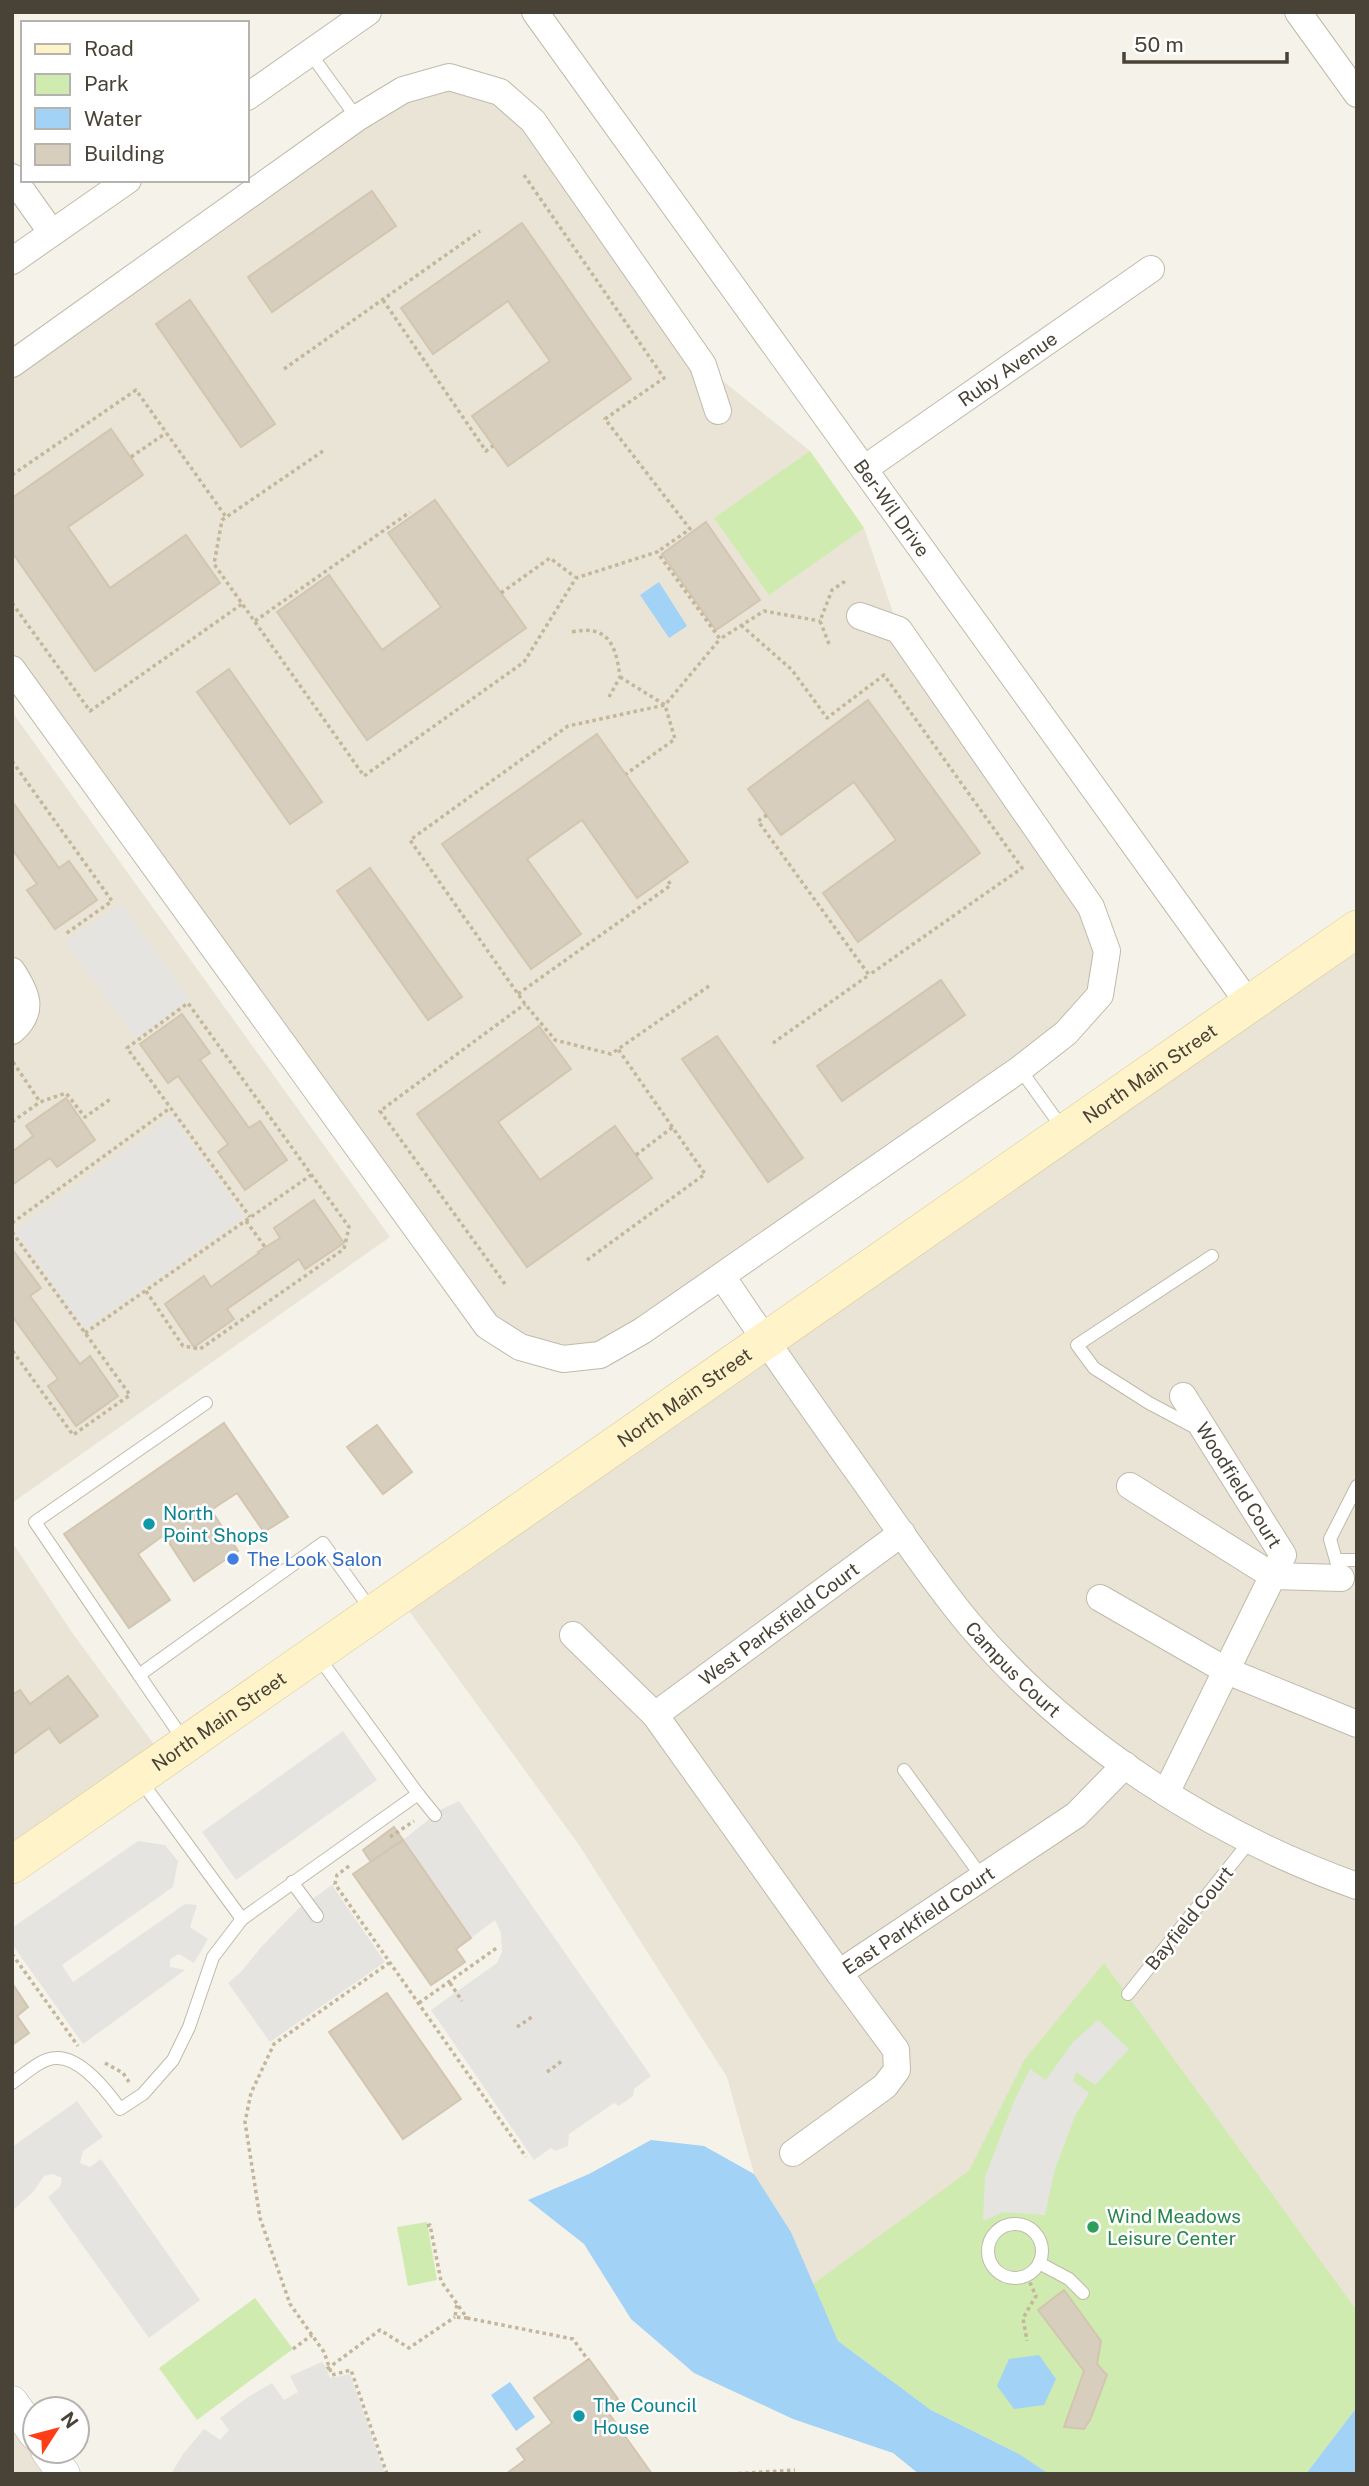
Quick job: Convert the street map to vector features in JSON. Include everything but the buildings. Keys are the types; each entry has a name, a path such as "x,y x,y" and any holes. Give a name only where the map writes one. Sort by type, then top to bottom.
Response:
{"main road":[{"name":"North Main Street","path":"12,1864 1357,929"}],"street":[{"path":"248,96 368,12"},
{"name":"Ber-Wil Drive","path":"535,12 1249,1004"},
{"path":"1298,12 1357,94"},
{"path":"13,363 357,118 403,90 449,77 500,92 533,121 703,365 718,411"},
{"path":"12,177 52,233"},
{"path":"12,261 125,182"},
{"name":"Ruby Avenue","path":"864,469 1151,269"},
{"path":"12,669 487,1326 520,1347 563,1359 600,1355 642,1331 1020,1069 1066,1033 1100,995 1108,951 1091,906 900,630 859,616"},
{"path":"12,971 22,989 27,1008 22,1022 12,1031"},
{"name":"Campus Court","path":"722,1276 902,1533 970,1625 1015,1673 1074,1726 1166,1793 1250,1841 1323,1874 1357,1886"},
{"name":"Woodfield Court","path":"1166,1793 1283,1555 1184,1396"},
{"name":"Woodfield Court","path":"1130,1486 1273,1576 1345,1566"},
{"name":"West Parksfield Court","path":"655,1716 902,1533"},
{"path":"1100,1598 1227,1671 1357,1724"},
{"path":"573,1635 655,1716 839,1973"},
{"name":"East Parkfield Court","path":"793,2153 885,2086 897,2070 896,2050 839,1973 1076,1815 1125,1765"}],"lane":[{"path":"310,53 357,118"},
{"path":"1020,1069 1065,1132"},
{"path":"1207,1434 1149,1403 1094,1368 1077,1345 1212,1256"},
{"path":"185,1744 35,1522 206,1403"},
{"path":"1345,1566 1330,1539 1357,1486"},
{"path":"139,1675 323,1543 374,1614"},
{"path":"316,1654 435,1815"},
{"path":"904,1770 982,1877"},
{"path":"138,1778 242,1919"},
{"path":"12,2083 42,2063 55,2058 72,2063 93,2077 120,2109 139,2097 173,2060 201,1996 213,1957 242,1919 418,1794"},
{"name":"Bayfield Court","path":"1128,1994 1250,1841"},
{"path":"292,1882 317,1916"},
{"path":"1007,2225 1024,2226 1038,2237 1042,2254 1040,2263 1027,2276 1009,2278 1000,2274 989,2260 988,2252 993,2235 1007,2225"},
{"path":"1040,2263 1069,2279 1083,2293"}],"path":[{"path":"323,451 222,520 214,564 363,776 524,662 576,578 657,552 690,529 605,419 664,378 524,175"},
{"path":"284,369 480,231"},
{"path":"383,300 486,451 493,446"},
{"path":"12,475 135,390 227,517"},
{"path":"131,457 166,433"},
{"path":"255,621 410,512"},
{"path":"657,552 720,639"},
{"path":"501,593 550,558 576,578"},
{"path":"830,644 820,621 832,590 847,580"},
{"path":"12,603 90,711 243,604"},
{"path":"709,986 611,1054 555,1040 525,1004 410,840 568,726 666,705 720,639 764,611 820,621"},
{"path":"741,625 792,670 827,718 884,675 1022,867 773,1043"},
{"path":"572,632 587,629 603,634 612,645 620,677 609,696"},
{"path":"620,677 666,705 675,739 625,774"},
{"path":"12,761 112,901 64,934"},
{"path":"767,815 758,821 869,975"},
{"path":"518,993 671,886 666,878"},
{"path":"146,1291 183,1346 200,1349 344,1249 349,1227 188,1003 127,1048 265,1247"},
{"path":"505,1284 380,1111 525,1004"},
{"path":"587,1260 705,1174 618,1049"},
{"path":"13,1062 40,1102"},
{"path":"12,1122 40,1102 66,1093 85,1117 111,1098"},
{"path":"12,1223 170,1108"},
{"path":"636,1156 673,1127"},
{"path":"85,1334 311,1175"},
{"path":"12,1232 130,1395 73,1435 12,1350"},
{"path":"386,1840 414,1821"},
{"path":"354,1863 337,1875 335,1884 526,2157"},
{"path":"419,2003 498,1947"},
{"path":"12,1954 81,2050"},
{"path":"387,2474 351,2370 332,2375 312,2335 290,2304 260,2218 245,2122 251,2093 274,2044 389,1963"},
{"path":"449,1982 461,2001"},
{"path":"517,2026 532,2017"},
{"path":"102,2061 123,2073 139,2097"},
{"path":"547,2071 562,2061"},
{"path":"427,2226 430,2225 441,2281 467,2318"},
{"path":"1027,2276 1036,2296 1023,2318 1027,2341"},
{"path":"455,2317 457,2304"},
{"path":"329,2368 380,2330 409,2348 455,2317 573,2339 588,2360"},
{"path":"293,2349 312,2335"},
{"path":"731,2474 795,2470"}],"shaded area":[{"path":"449,77 500,92 703,365 810,451 864,528 899,630 1107,951 1066,1033 600,1355 487,1326 12,669 12,364 357,118"},
{"path":"12,712 390,1237 12,1503"},
{"path":"121,904 189,1000 136,1038 66,942"},
{"path":"1357,928 1357,2407 1306,2474 1049,2474 838,2341 791,2232 754,2174 727,2077 579,1845 399,1597"},
{"path":"172,1116 244,1217 85,1329 15,1231"},
{"path":"12,1542 71,1631 153,1743 144,1759 12,1852"},
{"path":"343,1731 377,1780 236,1880 202,1832"},
{"path":"459,1801 651,2076 634,2089 633,2096 619,2106 614,2103 569,2134 568,2146 555,2151 551,2148 534,2160 431,2010 497,1963 502,1952 501,1933 495,1920 471,1938 403,1840 442,1809"},
{"path":"138,1841 165,1845 178,1861 173,1887 62,1965 73,1982 185,1904 197,1905 190,1927 208,1939 194,1963 179,1954 170,1959 170,1967 185,1970 83,2044 12,1944 12,1928"},
{"path":"332,1885 385,1962 270,2042 228,1983 298,1909"},
{"path":"1098,2020 1129,2049 1095,2085 1076,2072 1073,2081 1089,2093 1075,2116 1055,2169 1045,2215 1003,2212 983,2221 985,2177 1015,2099 1030,2069 1046,2080 1073,2042"},
{"path":"77,2101 103,2137 83,2151 80,2163 90,2167 101,2159 200,2300 149,2338 48,2197 60,2187 62,2178 53,2174 44,2176 33,2192 12,2211 12,2147"},
{"path":"322,2362 330,2378 350,2374 385,2474 171,2474 183,2454 204,2429 220,2440 229,2430 220,2418 272,2383 284,2400 298,2392 290,2376"},
{"path":"12,2418 21,2431 21,2465 46,2465 52,2474 12,2474"}],"green space":[{"path":"810,451 864,528 769,595 714,518"},
{"name":"Wind Meadows Leisure Center","path":"1104,1963 1357,2311 1357,2407 1306,2474 1049,2474 1019,2454 931,2410 838,2341 813,2284 969,2171 1025,2059"},
{"path":"427,2222 437,2280 408,2286 397,2227"},
{"path":"255,2298 293,2349 197,2420 159,2368"}],"water":[{"path":"659,582 687,626 669,638 640,595"},
{"path":"651,2140 704,2146 754,2174 791,2232 838,2341 931,2410 1019,2454 1049,2474 919,2474 893,2453 793,2419 694,2373 631,2319 584,2244 528,2200 589,2174"},
{"path":"1039,2355 1056,2379 1044,2405 1014,2409 997,2386 1009,2359"},
{"path":"510,2382 535,2417 516,2431 491,2395"},
{"path":"1357,2407 1357,2474 1306,2474"}],"place":[{"name":"North Point Shops","path":"149,1524"},
{"name":"The Look Salon","path":"233,1559"},
{"name":"Wind Meadows Leisure Center","path":"1093,2227"},
{"name":"The Council House","path":"579,2416"}]}
